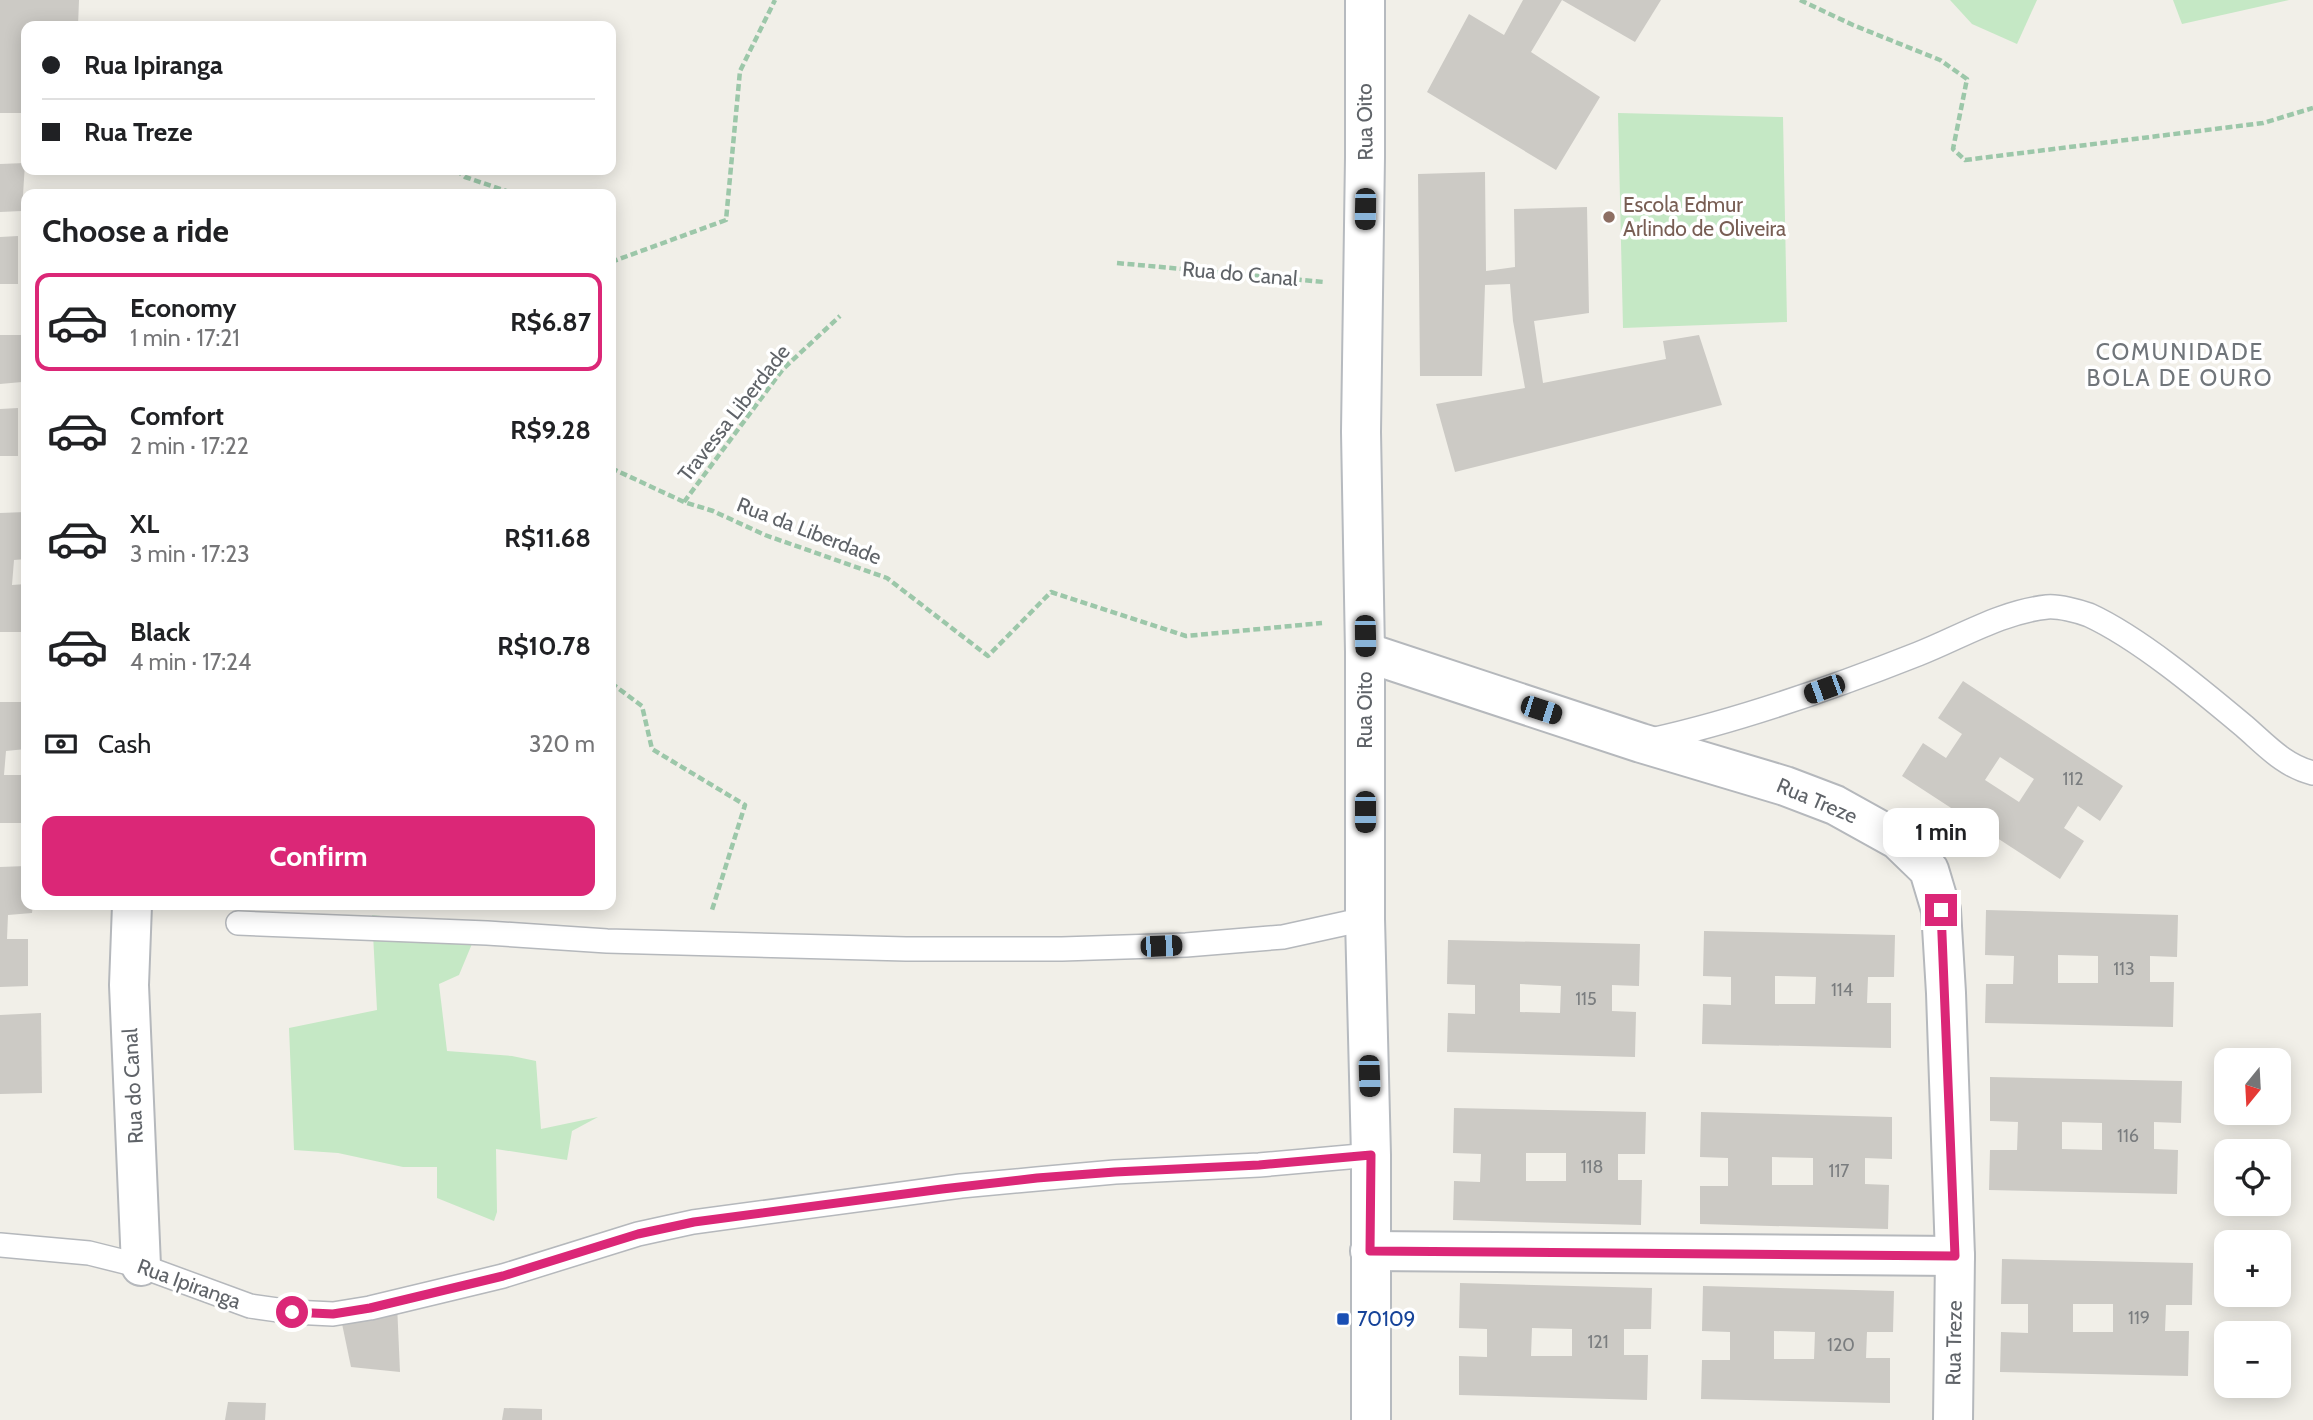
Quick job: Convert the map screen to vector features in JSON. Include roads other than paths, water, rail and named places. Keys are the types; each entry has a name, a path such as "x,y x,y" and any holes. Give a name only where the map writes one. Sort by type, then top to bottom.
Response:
{"street":[{"name":"Rua Oito","path":"1365,0 1362,432 1365,919 1371,1155 1371,1420"},
{"name":"Rua Treze","path":"1365,636 1641,743 1785,786 1835,805 1898,840 1929,870 1941,910 1955,1256 1953,1420"},
{"name":"Rua do Canal","path":"132,910 128,985 141,1266"},
{"path":"1370,1251 1955,1256"}],"lane":[{"path":"1641,743 1798,698 1920,653 1974,629 2023,612 2051,607 2087,614 2130,639 2214,702 2276,755 2298,769 2313,773"},
{"path":"238,923 701,944 1062,949 1186,945 1283,937 1365,919"},
{"name":"Rua Ipiranga","path":"0,1245 89,1252 141,1266 250,1306 333,1314 370,1308 503,1276 638,1234 694,1222 1037,1178 1259,1165 1371,1155"}],"place":[{"name":"Escola Edmur Arlindo de Oliveira","path":"1609,217"},
{"name":"70109","path":"1343,1319"}],"district":[{"name":"COMUNIDADE BOLA DE OURO","path":"2180,365"}]}
